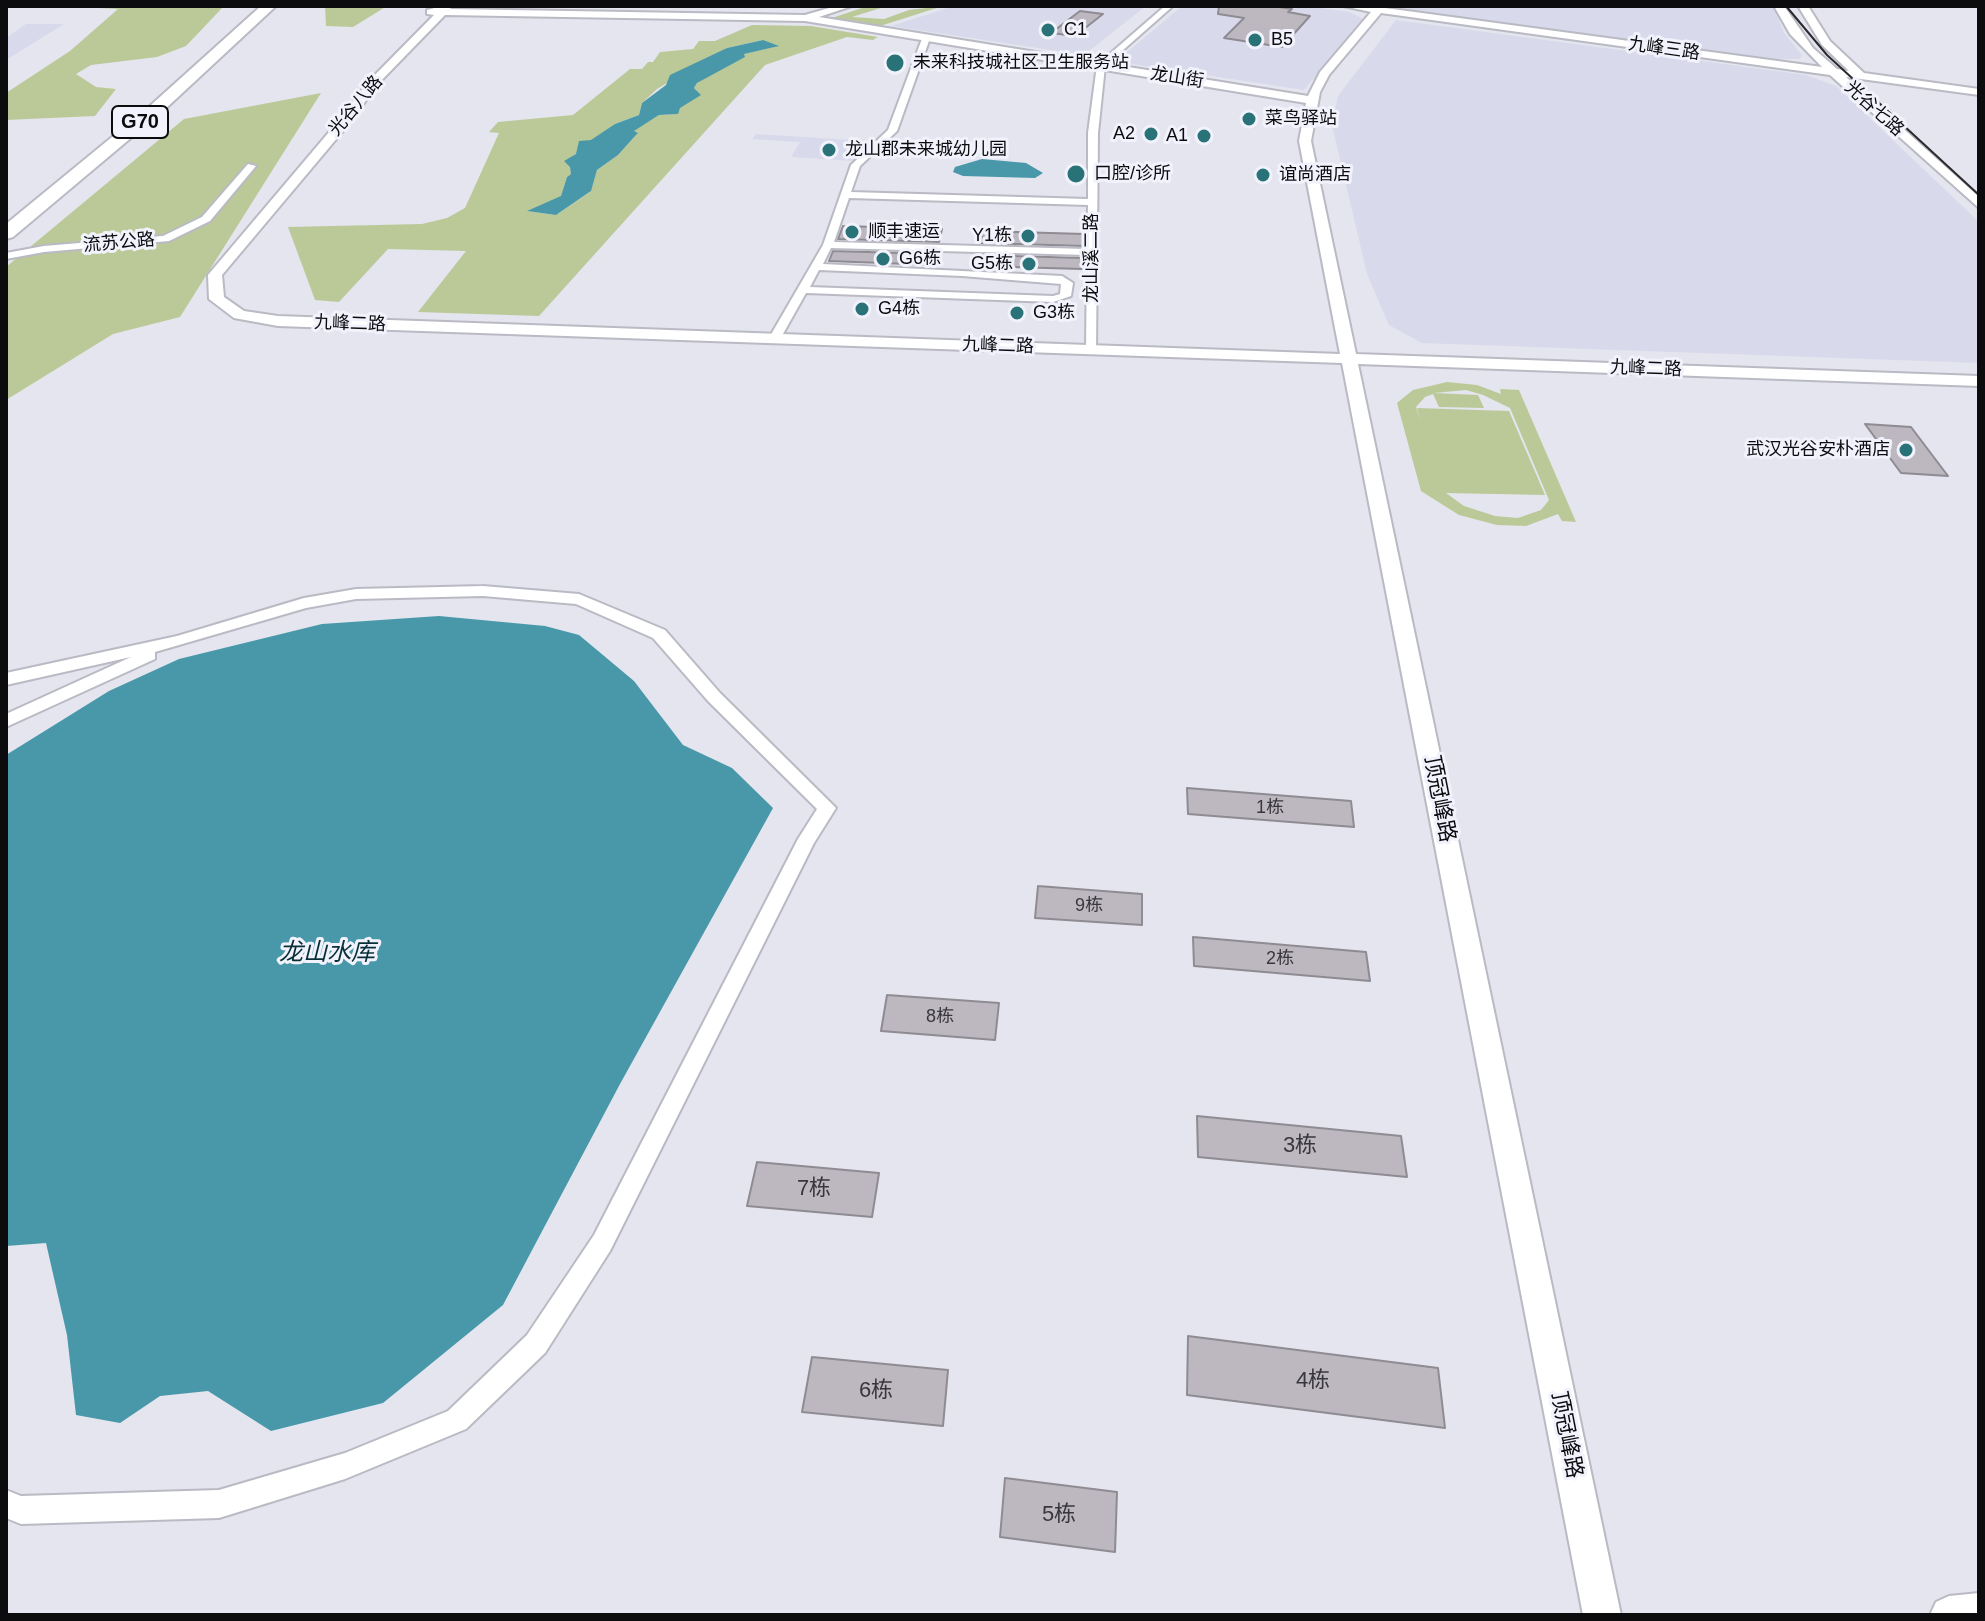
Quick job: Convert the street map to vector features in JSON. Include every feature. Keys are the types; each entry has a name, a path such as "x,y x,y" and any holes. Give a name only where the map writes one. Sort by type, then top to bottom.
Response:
{"highway":[{"name":"G70","path":"6,211 130,110 248,6"},
{"name":"G70","path":"6,233 157,108 269,6"}],"street":[{"path":"440,9 805,18 847,6"},
{"path":"1101,65 1169,6"},
{"name":"九峰三路","path":"1348,6 1979,92"},
{"name":"光谷七路","path":"1779,6 1794,32 1979,204"},
{"name":"光谷七路","path":"1803,6 1826,43 1881,93"},
{"name":"顶冠峰路","path":"1380,8 1324,74 1311,100 1305,141 1602,1615"},
{"name":"光谷八路","path":"323,144 440,9"},
{"name":"龙山街","path":"805,18 1311,100"},
{"path":"775,338 828,245 856,165 892,131 926,38"},
{"name":"龙山溪二路","path":"1092,349 1093,133 1101,65"},
{"name":"九峰二路","path":"323,144 215,275 217,299 239,315 278,321 1979,381"},
{"name":"流苏公路","path":"6,256 44,249 165,239 206,219 251,166"},
{"path":"845,195 1093,202"},
{"path":"828,245 1092,252"},
{"path":"802,290 1053,299 1065,296 1067,283 1062,279 815,267"},
{"path":"6,679 179,641 304,603 356,594 483,591 579,599 659,634 714,697 827,808 807,839 602,1243 536,1344 457,1420 345,1466 219,1504 21,1510 6,1504"},
{"path":"6,721 179,641"},
{"path":"1949,1615 1979,1612"}],"shaded area":[{"path":"954,6 1146,6 1084,55 891,26"},
{"path":"1182,6 1305,6 1350,12 1363,19 1304,90 1132,64 1120,58"},
{"path":"1397,6 1773,6 1784,33 1802,55 1800,59 1763,59 1395,9"},
{"path":"1396,20 1806,75 1836,86 1979,222 1979,363 1422,343 1389,325 1367,274 1332,125 1338,96"},
{"path":"26,24 64,24 6,60 6,38"},
{"name":"龙山郡未来城幼儿园","path":"756,134 867,141 855,161 791,157 800,142 752,139"}],"green space":[{"path":"224,6 186,46 157,57 91,65 76,74 96,87 116,89 95,116 6,120 6,93 70,51 118,9 79,7"},
{"path":"325,6 387,6 353,27 326,26"},
{"path":"868,6 887,6 852,17 884,19 909,10 943,6 880,26 832,18"},
{"path":"752,25 811,26 878,37 873,40 847,37 765,65 539,316 418,312 466,251 388,249 339,302 315,300 288,227 422,224 447,218 465,208 499,133 489,132 498,122 573,115 630,69 642,69 648,62 653,62 660,52 693,49 699,41 715,41","holes":["763,40 774,47 743,54 697,83 694,88 700,95 679,108 677,114 659,115 633,131 636,135 618,155 597,170 590,192 556,215 528,211 561,197 567,177 571,174 570,159 615,124 639,115 642,103 657,89 727,48"]},
{"path":"321,93 180,317 113,334 6,400 6,267 184,119"},
{"path":"1447,382 1477,385 1501,394 1500,389 1519,390 1576,522 1562,521 1558,514 1526,526 1497,525 1459,515 1421,491 1397,403 1413,390","holes":["1466,390 1510,408 1549,500 1541,510 1518,518 1495,516 1464,506 1446,493 1545,495 1509,411 1417,408 1420,420 1416,407 1425,397 1433,394 1439,407 1484,408 1478,395 1434,393"]}],"water":[{"path":"763,40 779,46 744,54 745,57 697,83 694,88 701,95 680,108 678,114 659,115 634,131 638,133 618,155 597,170 591,191 556,215 527,211 561,196 567,177 571,174 570,167 564,161 576,154 579,141 591,140 615,124 639,115 642,103 666,85 670,75 727,48"},
{"path":"982,159 1026,163 1043,173 1035,178 963,176 953,172 955,167"},
{"name":"龙山水库","path":"439,616 545,626 579,635 634,681 683,745 732,768 773,808 620,1084 503,1305 383,1403 271,1431 208,1391 160,1396 120,1423 76,1415 67,1335 46,1243 6,1246 6,755 109,691 179,659 322,624"}],"building":[{"path":"1219,6 1273,6 1310,16 1282,47 1224,38 1244,18 1218,14"},
{"path":"1080,11 1103,14 1075,36 1051,33"},
{"path":"843,226 942,229 939,242 838,239"},
{"path":"983,231 1084,234 1084,246 981,243"},
{"name":"G6栋","path":"833,251 936,254 934,265 829,261"},
{"name":"G5栋","path":"978,255 1083,258 1082,269 976,266"},
{"name":"武汉光谷安朴酒店","path":"1865,424 1911,427 1948,476 1901,473"},
{"path":"1187,788 1351,801 1354,827 1188,814"},
{"path":"1038,886 1142,894 1142,925 1035,918"},
{"path":"1193,937 1366,952 1370,981 1194,966"},
{"path":"887,995 999,1003 995,1040 881,1031"},
{"path":"1197,1116 1401,1136 1407,1177 1198,1157"},
{"path":"757,1162 879,1173 872,1217 747,1206"},
{"path":"1188,1336 1438,1368 1445,1428 1187,1395"},
{"path":"812,1357 948,1370 943,1426 802,1412"},
{"path":"1005,1478 1117,1492 1115,1552 1000,1537"}],"tram line":[{"path":"1786,6 1827,55 1979,195"}],"place":[{"name":"C1","path":"1048,30"},
{"name":"B5","path":"1255,40"},
{"name":"未来科技城社区卫生服务站","path":"895,63"},
{"name":"菜鸟驿站","path":"1249,119"},
{"name":"A2","path":"1151,134"},
{"name":"A1","path":"1204,136"},
{"name":"龙山郡未来城幼儿园","path":"829,150"},
{"name":"口腔/诊所","path":"1076,174"},
{"name":"谊尚酒店","path":"1263,175"},
{"name":"顺丰速运","path":"852,232"},
{"name":"Y1栋","path":"1028,236"},
{"name":"G6栋","path":"883,259"},
{"name":"G5栋","path":"1029,264"},
{"name":"G4栋","path":"862,309"},
{"name":"G3栋","path":"1017,313"},
{"name":"武汉光谷安朴酒店","path":"1906,450"}]}
